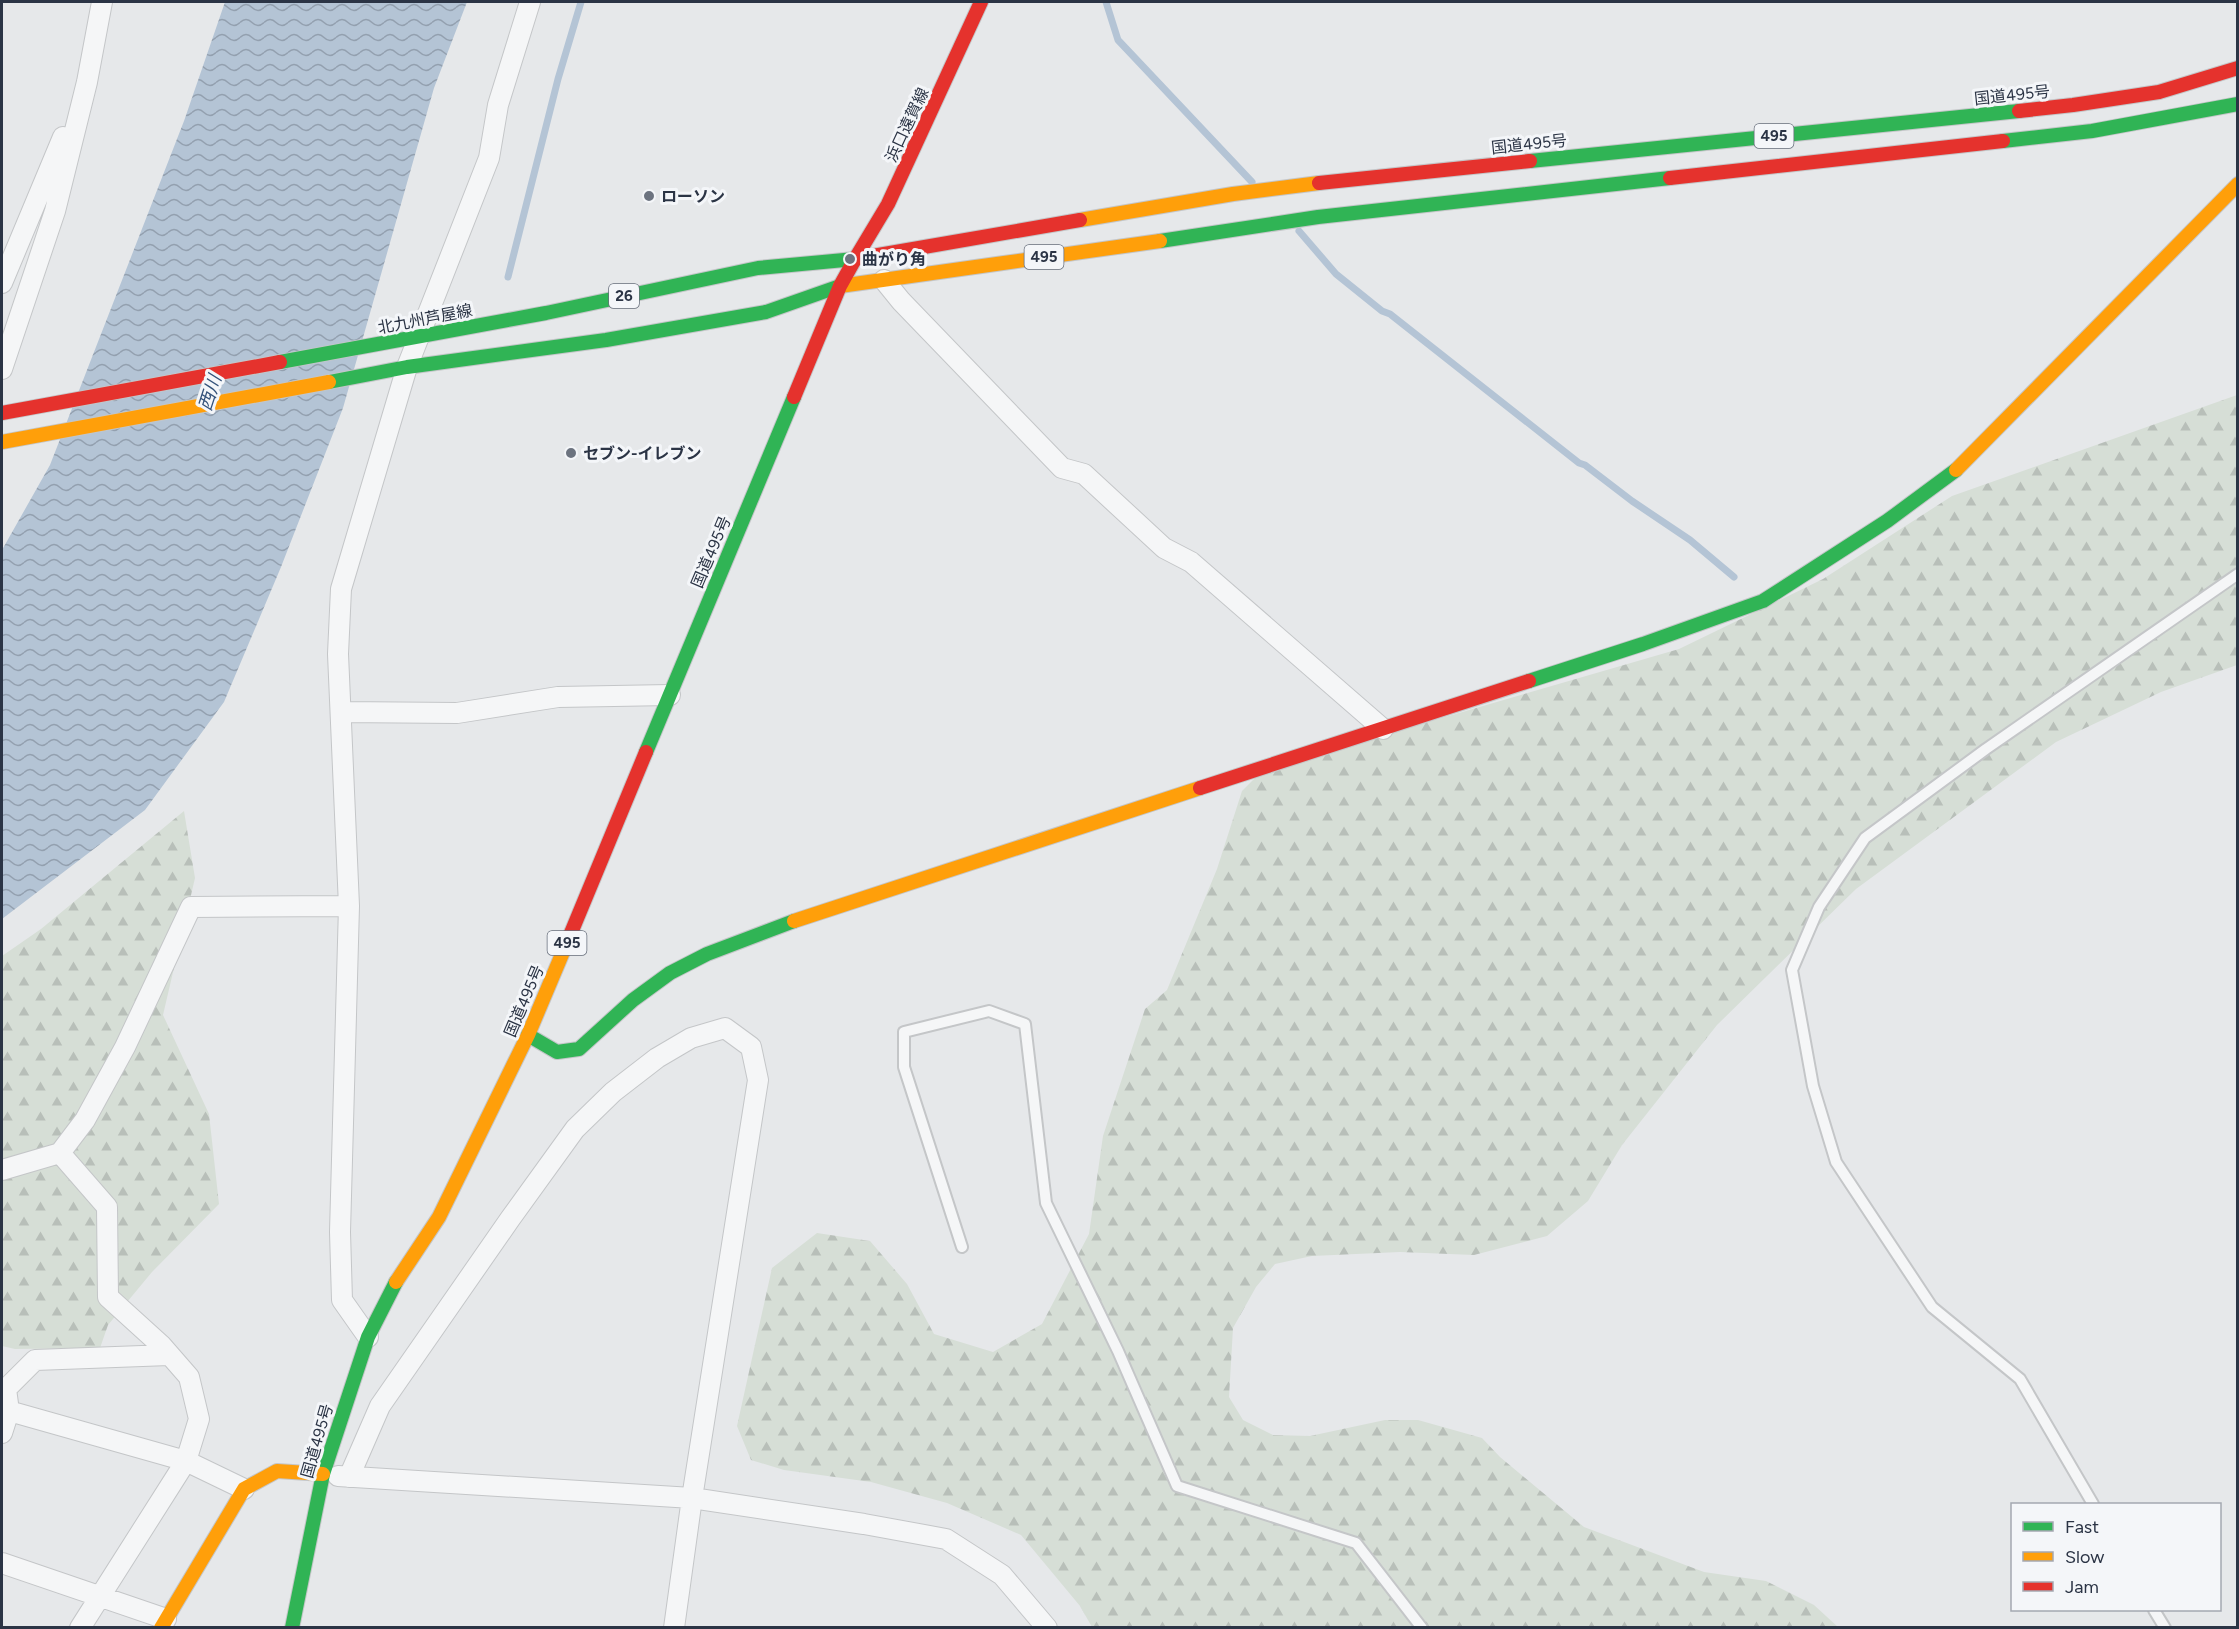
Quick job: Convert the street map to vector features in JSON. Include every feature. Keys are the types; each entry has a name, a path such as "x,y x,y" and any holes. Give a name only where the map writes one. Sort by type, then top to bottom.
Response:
{"main road":[{"name":"浜口遠賀線","path":"855,259 888,204 981,2"},
{"name":"国道495号","path":"292,1628 323,1474 368,1337 396,1283 439,1217 528,1035 840,286 855,259 1233,194 1306,184 2073,105 2159,92 2238,68"},
{"name":"495","path":"840,286 1318,217 2092,131 2238,104"},
{"path":"528,1035 557,1052 579,1049 633,1000 670,973 707,954 766,930 1643,644 1763,601 1887,521 1955,472 2238,184"},
{"name":"北九州芦屋線","path":"3,413 546,313 758,268 855,259"},
{"path":"2,442 407,368 606,340 766,312 840,286"},
{"path":"163,1623 244,1489 277,1471 323,1474"}],"street":[{"path":"2,369 55,211 87,82 102,2"},
{"path":"368,1337 342,1300 339,1232 349,906 338,654 341,589 407,368 489,158 498,105 530,2"},
{"path":"2,283 87,82"},
{"path":"884,280 901,301 1062,468 1084,474 1164,548 1191,562 1383,729"},
{"path":"341,712 457,713 558,697 670,695"},
{"path":"2,1170 60,1153 85,1120 125,1047 191,907 349,906"},
{"path":"349,1477 380,1406 575,1129 613,1092 657,1058 691,1038 725,1028 751,1047 758,1080 692,1498 674,1628"},
{"path":"60,1153 107,1207 108,1296 170,1355 189,1377 199,1419 186,1461 80,1628"},
{"path":"2,1433 9,1411 6,1389 35,1360 170,1355"},
{"path":"9,1411 186,1461 244,1489"},
{"path":"323,1474 692,1498 946,1539 1002,1575 1047,1628"},
{"path":"2,1563 163,1623"}],"lane":[{"path":"2092,1503 2020,1379 1932,1306 1836,1162 1813,1086 1792,970 1819,907 1865,838 1986,749 2238,574"},
{"path":"962,1247 904,1067 904,1032 989,1011 1025,1024 1046,1203 1118,1351 1177,1486 1356,1543 1422,1628"},
{"path":"2155,1611 2164,1628"}],"green space":[{"path":"2237,395 2237,665 2161,692 2056,742 1856,889 1717,1025 1622,1145 1588,1201 1547,1236 1474,1255 1400,1252 1312,1256 1275,1264 1256,1287 1233,1328 1229,1397 1243,1420 1273,1435 1310,1436 1385,1420 1418,1420 1482,1438 1500,1457 1584,1527 1704,1572 1766,1581 1814,1605 1838,1627 1092,1627 1080,1606 1021,1535 947,1503 871,1482 784,1470 751,1460 737,1426 772,1268 817,1233 870,1241 907,1284 934,1334 993,1352 1042,1324 1089,1234 1103,1136 1145,1009 1167,990 1217,869 1242,791 1263,770 1679,649 1823,579 1952,496"},
{"path":"184,811 195,878 163,1015 209,1114 219,1204 152,1272 108,1325 100,1348 15,1349 2,1346 2,956 41,929"}],"water":[{"name":"西川","path":"225,2 467,2 434,88 343,408 281,567 224,702 145,810 2,919 2,550 50,465 184,121"}],"waterway":[{"path":"508,277 558,79 581,2"},
{"path":"1106,2 1118,40 1252,182"},
{"path":"1299,231 1336,274 1382,311 1390,314 1579,463 1690,540 1734,577"}],"traffic: fast":[{"path":"2003,141 2092,131 2238,104"},
{"path":"1530,161 2019,111"},
{"path":"1160,241 1318,217 1670,178"},
{"path":"280,362 546,313 758,268 855,259"},
{"path":"329,382 407,367 606,340 766,312 840,286"},
{"path":"646,752 794,397"},
{"path":"1529,681 1643,644 1763,601 1887,521 1956,470"},
{"path":"528,1035 557,1052 579,1049 633,1000 670,973 707,954 794,921"},
{"path":"292,1628 323,1474 368,1337 396,1282"}],"traffic: slow":[{"path":"1080,220 1233,194 1319,183"},
{"path":"1956,470 2238,184"},
{"path":"840,286 1160,241"},
{"path":"2,442 329,382"},
{"path":"794,921 1200,788"},
{"path":"396,1282 439,1217 528,1035 571,933"},
{"path":"161,1628 244,1489 277,1471 323,1474"}],"traffic: jam":[{"path":"855,259 888,204 981,2"},
{"path":"2019,111 2159,92 2238,68"},
{"path":"1670,178 2003,141"},
{"path":"1319,183 1530,161"},
{"path":"794,397 840,286 855,259 1080,220"},
{"path":"2,413 280,362"},
{"path":"1200,788 1529,681"},
{"path":"571,933 646,752"}],"place":[{"name":"ローソン","path":"649,196"},
{"name":"曲がり角","path":"850,259"},
{"name":"セブン-イレブン","path":"571,453"}]}
